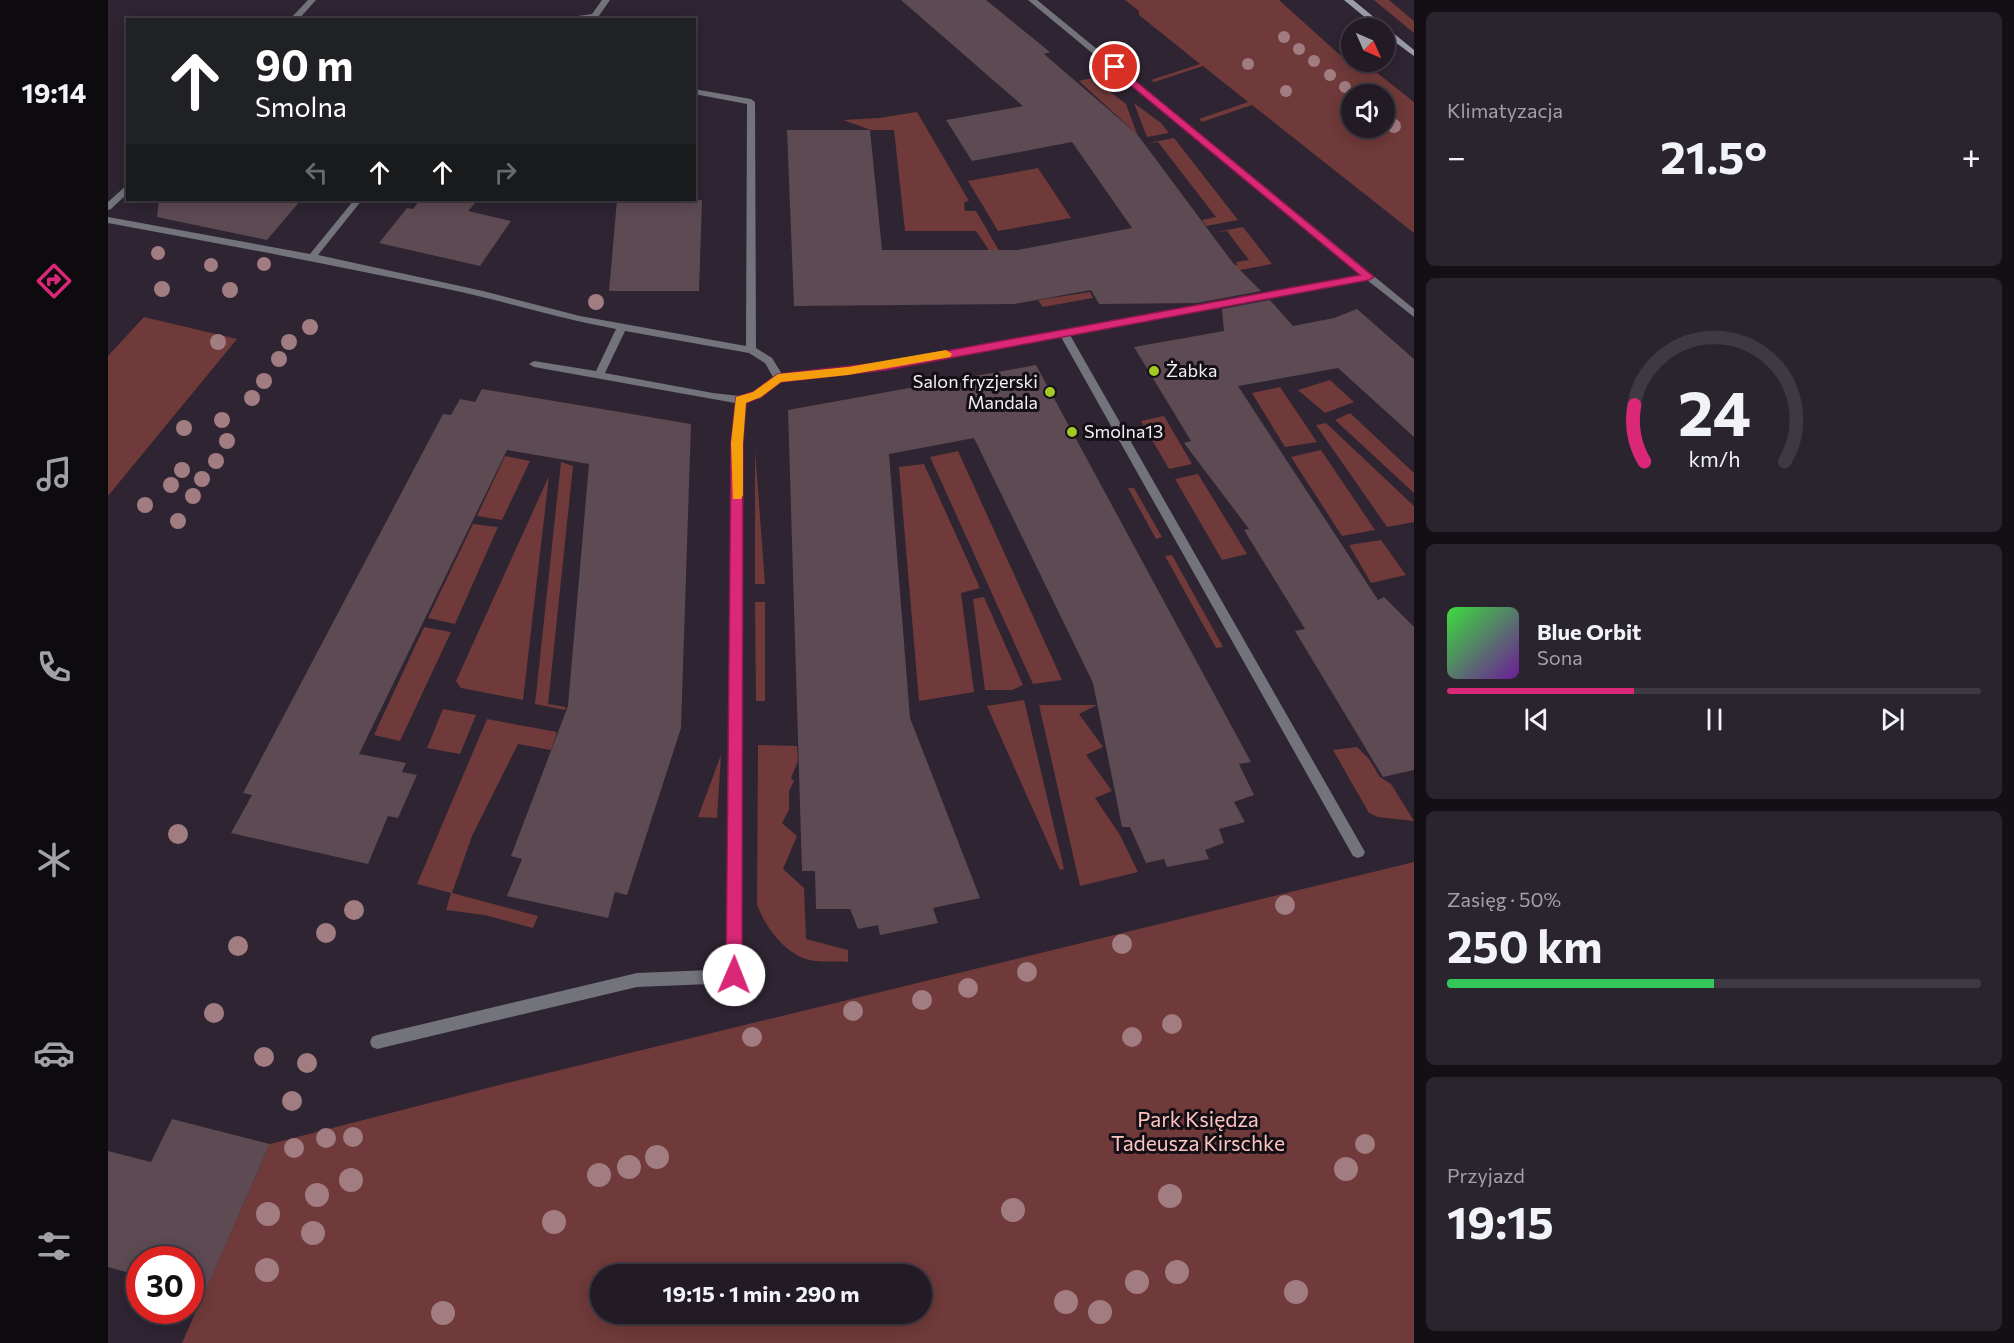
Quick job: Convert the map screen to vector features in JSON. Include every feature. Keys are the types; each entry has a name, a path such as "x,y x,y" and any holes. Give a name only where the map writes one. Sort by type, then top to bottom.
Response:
{"main road":[{"path":"1348,0 1370,18"},
{"path":"1395,39 1414,54"}],"street":[{"path":"295,18 312,0"},
{"path":"593,18 606,0"},
{"path":"1032,0 1414,314"},
{"path":"696,91 751,102 751,350"},
{"path":"108,207 126,189"},
{"path":"312,258 357,201"},
{"path":"108,219 312,258 622,327 751,350 766,356 774,366 778,378"},
{"path":"534,364 741,400 757,394 778,378 886,366 1369,277"},
{"path":"600,375 622,327"},
{"path":"1063,332 1358,852"},
{"path":"377,1042 637,980 734,975 737,443 741,400"}],"green space":[{"path":"1125,0 1279,0 1341,55 1341,72 1376,72 1391,84 1341,84 1341,138 1395,138 1395,87 1414,102 1414,233 1252,105 1202,122 1199,119 1248,102 1203,66 1154,82 1151,80 1200,64 1139,15 1139,11"},
{"path":"1374,0 1389,0 1414,21 1414,33"},
{"path":"1101,78 1110,85 1109,91 1126,104 1137,134 1079,81"},
{"path":"1134,103 1161,123 1169,133 1147,137"},
{"path":"917,112 969,201 964,202 965,211 976,211 1027,299 999,302 989,250 976,231 905,231 894,130 871,130 843,120 879,118"},
{"path":"1174,138 1238,220 1206,226 1202,220 1216,217 1158,142 1144,144"},
{"path":"1038,168 1071,218 998,231 968,181"},
{"path":"1243,227 1272,264 1104,296 1101,290 1237,265 1236,262 1249,260 1227,231 1211,233"},
{"path":"1090,292 1093,298 1043,307 1038,300"},
{"path":"144,317 237,339 108,496 108,356"},
{"path":"1330,380 1354,402 1325,413 1298,390"},
{"path":"1280,387 1317,442 1285,447 1252,393"},
{"path":"1350,413 1414,473 1414,493 1335,420"},
{"path":"1164,416 1192,464 1169,469 1141,421"},
{"path":"1326,423 1414,506 1414,522 1387,527 1316,425"},
{"path":"755,450 765,584 755,584"},
{"path":"1321,450 1375,530 1342,536 1291,457"},
{"path":"958,451 1062,680 1033,684 930,457"},
{"path":"505,456 530,461 502,520 477,516"},
{"path":"561,462 573,466 548,704 566,707 565,710 535,704"},
{"path":"924,464 980,588 961,593 974,692 919,701 899,467"},
{"path":"1198,474 1247,554 1222,560 1175,479"},
{"path":"549,476 523,700 461,688 456,681"},
{"path":"1128,488 1134,488 1162,537 1156,539"},
{"path":"473,524 498,527 455,624 428,618"},
{"path":"1381,540 1406,575 1371,583 1349,545"},
{"path":"1172,555 1223,647 1216,648 1165,556"},
{"path":"984,597 1023,685 1012,690 985,690 973,599"},
{"path":"755,602 765,602 765,701 756,701"},
{"path":"424,627 451,632 400,741 374,735"},
{"path":"1024,700 1064,869 1060,870 987,706"},
{"path":"1039,705 1097,705 1079,714 1103,747 1086,755 1112,791 1095,798 1120,835 1138,872 1080,886"},
{"path":"443,709 476,715 460,754 427,748"},
{"path":"487,719 557,732 551,750 518,744 472,836 452,893 538,916 533,928 485,915 446,910 451,893 417,884"},
{"path":"758,745 797,746 798,761 791,778 794,781 789,791 789,810 782,823 797,836 783,869 804,888 806,939 848,950 848,962 815,961 796,954 772,932 757,904"},
{"path":"1357,747 1369,759 1380,777 1391,784 1414,821 1378,817 1369,813 1333,750"},
{"path":"721,755 717,818 698,817"},
{"name":"Park Księdza Tadeusza Kirschke","path":"1414,862 1414,1343 182,1343 190,1324 204,1324 204,1293 270,1144 511,1082"}],"building":[{"path":"901,0 986,0 1050,52 1044,54 1137,134 1233,263 1261,291 1197,303 1099,304 1091,290 1014,304 794,306 787,130 870,130 882,250 1018,250 1132,228 1072,142 972,161 946,120 1023,106"},
{"path":"702,200 699,291 609,291 617,201"},
{"path":"159,201 300,201 267,240 157,217"},
{"path":"419,201 477,201 468,211 511,221 480,266 379,243 407,208 413,209"},
{"path":"1270,300 1293,326 1334,318 1357,309 1414,359 1414,437 1338,368 1238,386 1378,600 1384,597 1414,627 1414,770 1383,777 1295,631 1305,629 1244,530 1249,529 1184,443 1191,441 1134,347 1224,331 1222,309"},
{"path":"1036,365 1251,762 1239,764 1254,795 1234,802 1245,822 1219,829 1224,843 1205,850 1209,859 1167,867 1164,859 1146,863 1130,827 1122,827 1093,683 974,438 889,454 910,718 980,898 933,908 938,923 880,935 878,925 858,929 850,909 816,909 815,871 802,871 788,410"},
{"path":"482,389 691,424 681,728 627,895 615,892 608,918 507,896 522,859 511,856 568,706 589,464 507,450 359,754 406,763 402,772 417,775 398,818 388,816 368,864 231,833 252,795 243,793 443,414 451,415 460,399 475,402"},
{"path":"172,1119 270,1144 204,1294 204,1246 126,1246 126,1272 108,1267 108,1151 151,1162"}],"slow traffic":[{"path":"737,495 737,443 741,400 770,387 778,378 886,366 946,354"}],"place":[{"name":"Żabka","path":"1154,371"},
{"name":"Salon fryzjerski Mandala","path":"1050,392"},
{"name":"Smolna13","path":"1072,432"}],"route":[{"path":"734,975 737,785 737,443 741,400 770,387 778,378 886,366 1369,277 1115,67"}]}
